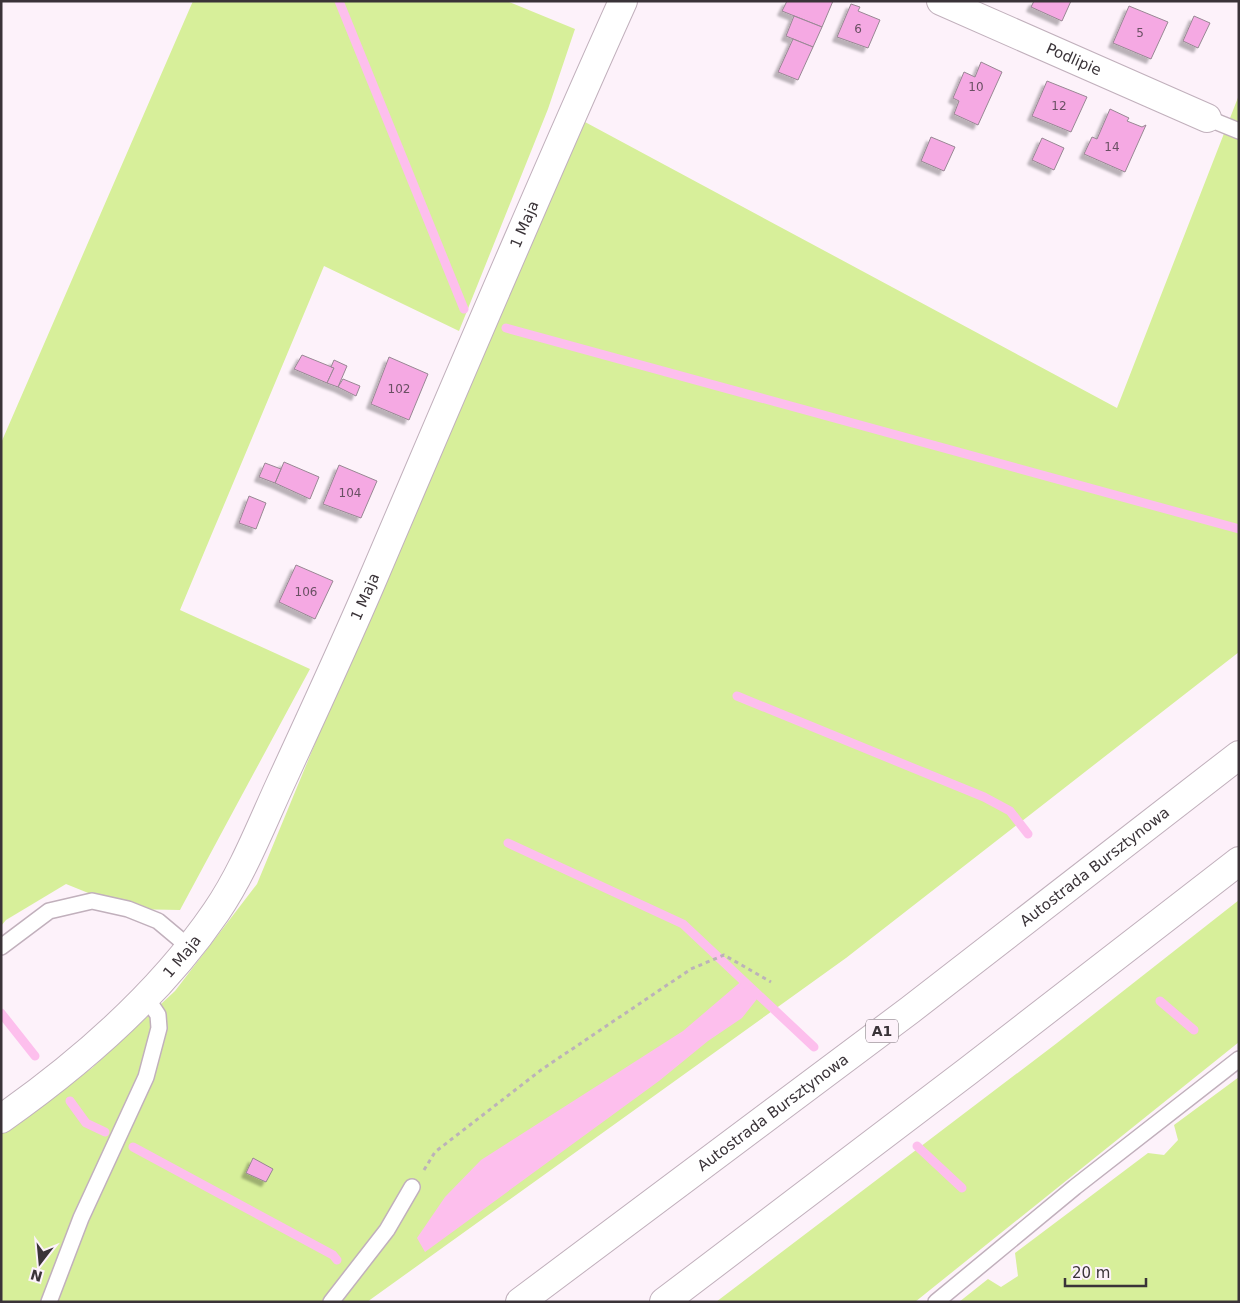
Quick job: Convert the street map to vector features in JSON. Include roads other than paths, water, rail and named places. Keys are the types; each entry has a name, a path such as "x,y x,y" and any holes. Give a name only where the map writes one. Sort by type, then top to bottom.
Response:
{"main road":[{"name":"1 Maja","path":"1,1119 46,1088 146,997 189,948 217,910 243,866 345,643 543,178 623,1"},
{"name":"Podlipie","path":"941,1 1207,118"},
{"name":"Autostrada Bursztynowa","path":"520,1302 902,1016 1239,755"},
{"path":"664,1302 968,1071 1239,861"}],"lane":[{"path":"1207,118 1239,131"},
{"path":"1,946 49,910 92,901 128,909 158,920 189,948"},
{"path":"48,1302 81,1218 146,1077 159,1028 158,1015 146,997"},
{"path":"936,1302 1076,1187 1239,1059"},
{"path":"331,1302 387,1230 412,1187"}],"waterway":[{"path":"339,1 464,309"},
{"path":"506,328 1239,529"},
{"path":"737,696 984,797 1010,811 1028,834"},
{"path":"508,843 683,924 814,1047"},
{"path":"1160,1001 1194,1030"},
{"path":"1,1013 35,1056"},
{"path":"70,1101 86,1123 105,1132"},
{"path":"917,1146 962,1188"},
{"path":"133,1147 333,1255 337,1260"}]}
